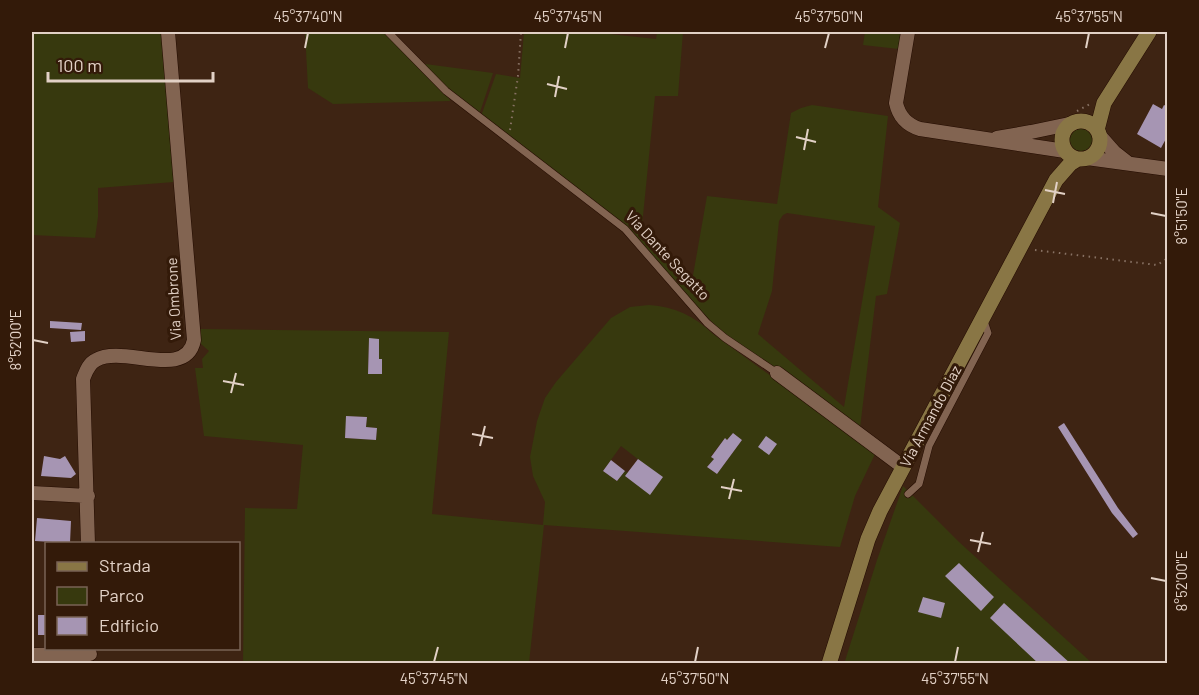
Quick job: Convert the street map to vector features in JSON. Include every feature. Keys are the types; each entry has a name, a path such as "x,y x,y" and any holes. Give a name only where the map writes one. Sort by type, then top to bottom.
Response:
{"street":[{"name":"Via Ombrone","path":"88,542 83,380 87,368 96,360 111,356 165,360 182,358 188,354 194,340 168,32"},
{"path":"908,32 896,99 902,118 909,125 920,129 989,139 1077,156 1167,169"},
{"name":"Via Armando Diaz","path":"1076,118 1099,101 1149,32"},
{"name":"Via Armando Diaz","path":"829,663 868,539 880,511 1056,180 1077,156 1092,155 1099,146 1099,101"},
{"path":"989,139 1031,132 1076,118 1089,123 1114,152 1130,164"},
{"path":"1076,118 1063,134 1062,144 1077,156"},
{"name":"Via Dante Segatto","path":"777,373 903,467"},
{"path":"32,493 88,496"},
{"path":"32,655 90,655"}],"lane":[{"name":"Via Dante Segatto","path":"388,32 446,90 625,229 707,322 725,338 777,373"},
{"path":"908,494 919,484 929,446 988,333 982,317"}],"path":[{"path":"511,120 518,76 521,32"},
{"path":"1076,118 1099,101"},
{"path":"1034,250 1157,265 1167,258"}],"green space":[{"path":"32,32 163,32 174,182 98,188 95,238 32,235"},
{"path":"305,32 387,32 418,63 493,73 479,115 448,93 450,101 333,104 308,88"},
{"path":"524,32 591,32 656,39 657,32 683,32 678,96 655,96 642,226 692,281 707,196 777,204 791,113 812,105 888,116 878,207 900,223 887,294 876,296 860,428 726,336 691,301 625,225 481,116 496,74 520,78","holes":["787,213 875,226 844,407 758,334 772,291 779,221 783,215"]},
{"path":"865,32 902,32 899,49 863,45"},
{"path":"1081,129 1089,132 1092,140 1089,148 1081,151 1073,148 1070,140 1073,132"},
{"path":"658,306 692,317 876,452 855,496 840,547 544,525 529,663 243,663 245,508 297,509 303,445 204,436 195,368 203,368 202,359 209,351 201,344 200,329 449,332 432,514 543,525 545,502 533,476 530,457 537,421 545,398 611,318 630,307","holes":["369,339 379,339 379,359 382,359 381,374 368,373","347,416 367,417 366,427 377,428 376,440 345,438","733,433 742,440 717,474 707,467 714,459 711,456 724,439 727,440","621,446 662,478 650,494 626,477 628,473 625,471 617,481 603,471"]},
{"path":"903,486 958,541 1092,663 844,664"}],"building":[{"path":"1153,104 1162,109 1164,105 1168,107 1168,135 1161,148 1137,134"},
{"path":"50,321 82,323 81,330 50,328"},
{"path":"85,331 85,341 71,342 70,332"},
{"path":"369,338 379,339 382,374 368,374"},
{"path":"346,416 367,417 366,427 377,428 376,440 345,438"},
{"path":"1064,423 1118,508 1138,534 1133,538 1112,513 1058,427"},
{"path":"733,433 742,440 717,474 707,467 714,459 711,457 725,438 727,440"},
{"path":"766,436 777,444 769,455 758,447"},
{"path":"44,456 60,459 65,456 76,474 71,478 41,476"},
{"path":"638,459 663,477 650,495 625,476"},
{"path":"611,460 625,471 617,481 603,471"},
{"path":"37,518 71,521 70,542 35,541"},
{"path":"959,563 994,597 981,611 945,576"},
{"path":"923,597 945,603 941,618 918,612"},
{"path":"1004,603 1071,664 1039,664 990,618"},
{"path":"38,615 45,615 45,635 38,635"}]}
